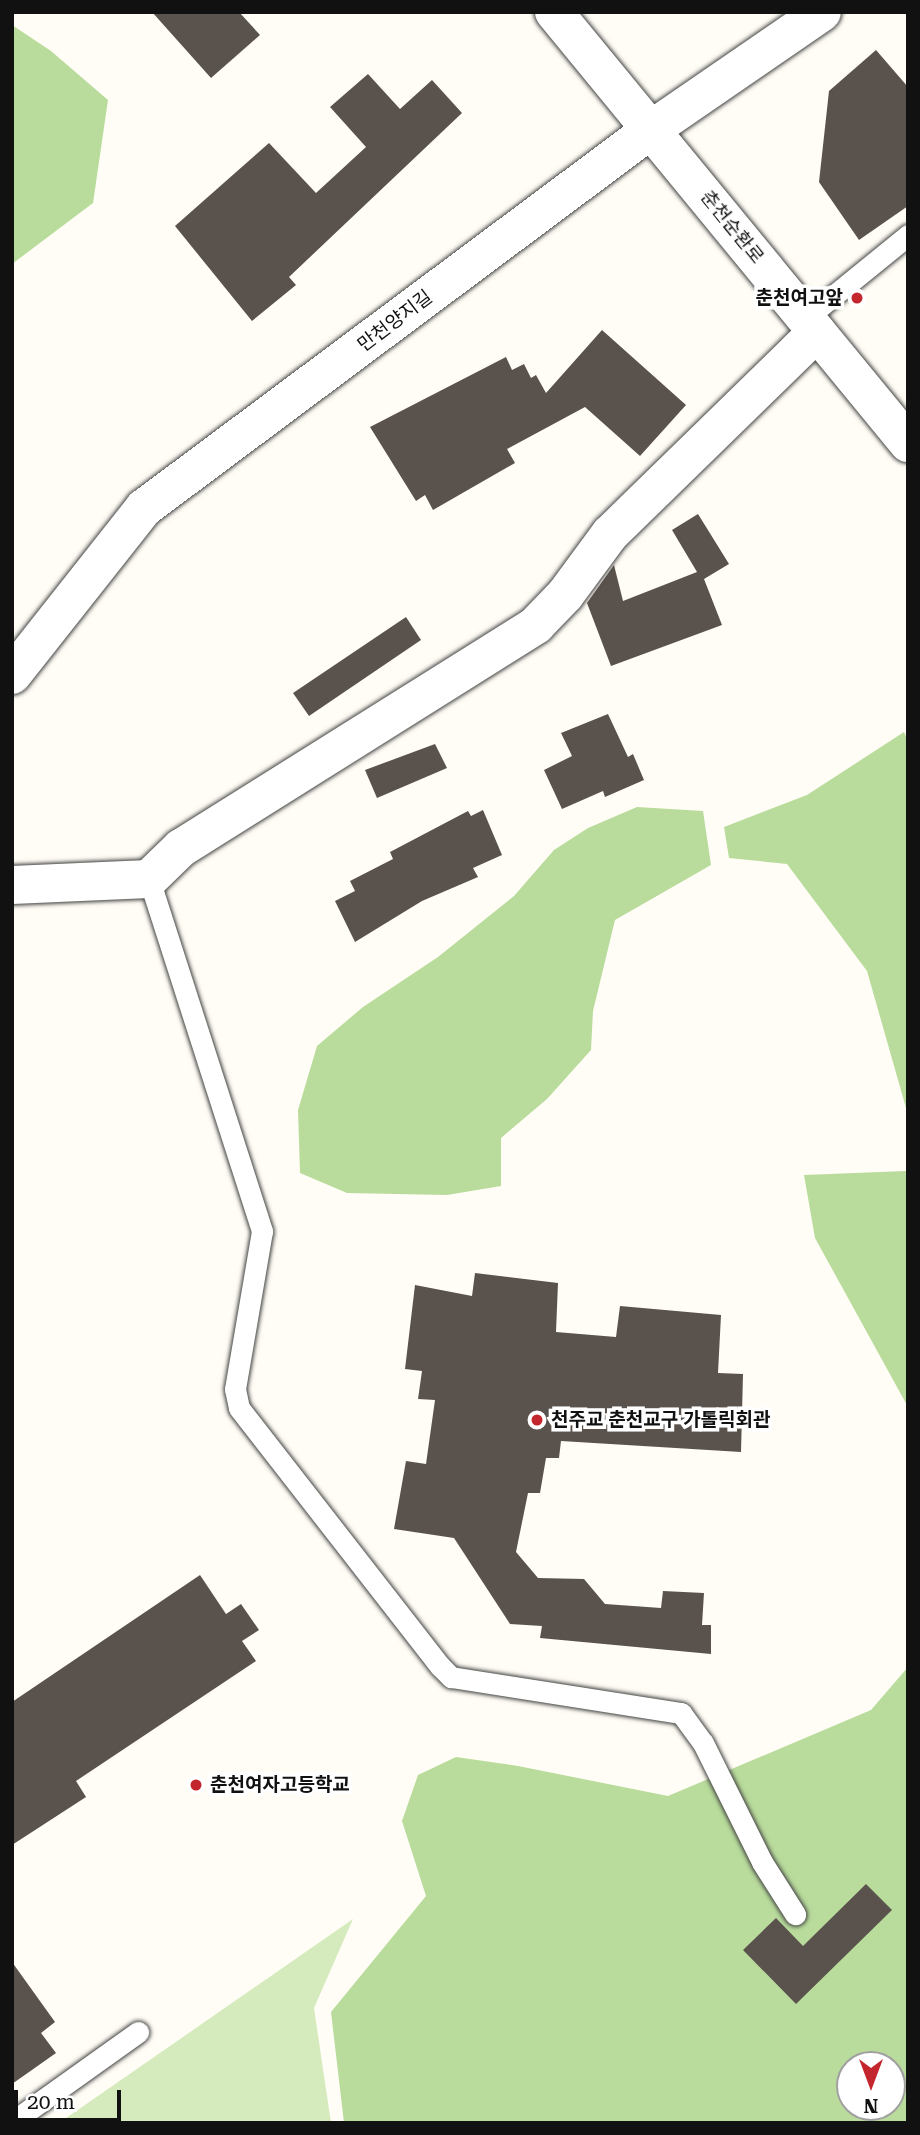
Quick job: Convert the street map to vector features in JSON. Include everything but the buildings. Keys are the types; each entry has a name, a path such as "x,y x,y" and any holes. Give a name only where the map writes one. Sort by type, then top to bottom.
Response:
{"street":[{"name":"춘천순환로","path":"554,12 908,443"},
{"name":"만천양지길","path":"12,675 144,508 652,129 822,12"},
{"path":"12,885 149,879 181,848 536,625 565,595 610,534 812,325"}],"lane":[{"path":"812,325 908,235"},
{"path":"149,879 262,1231 235,1389 239,1408 451,1677 681,1713 703,1743 762,1862 795,1914"},
{"path":"12,2122 138,2032"}],"green space":[{"path":"12,25 51,51 108,100 93,203 12,264"},
{"path":"904,732 908,741 908,1115 867,971 787,864 729,858 724,827 807,795"},
{"path":"637,807 703,811 711,865 615,920 593,1011 591,1050 547,1099 501,1138 501,1186 447,1195 347,1193 300,1173 298,1110 317,1046 363,1007 438,957 514,896 554,850 588,828"},
{"path":"908,1163 908,1407 815,1238 804,1175 906,1171"},
{"path":"908,1667 908,2123 344,2123 331,2012 426,1896 402,1821 418,1775 456,1757 518,1766 668,1796 871,1710"},
{"path":"353,1919 314,2008 331,2123 59,2123"}],"place":[{"name":"춘천여고앞","path":"857,298"},
{"name":"천주교 춘천교구 가톨릭회관","path":"537,1420"},
{"name":"춘천여자고등학교","path":"196,1785"}]}
